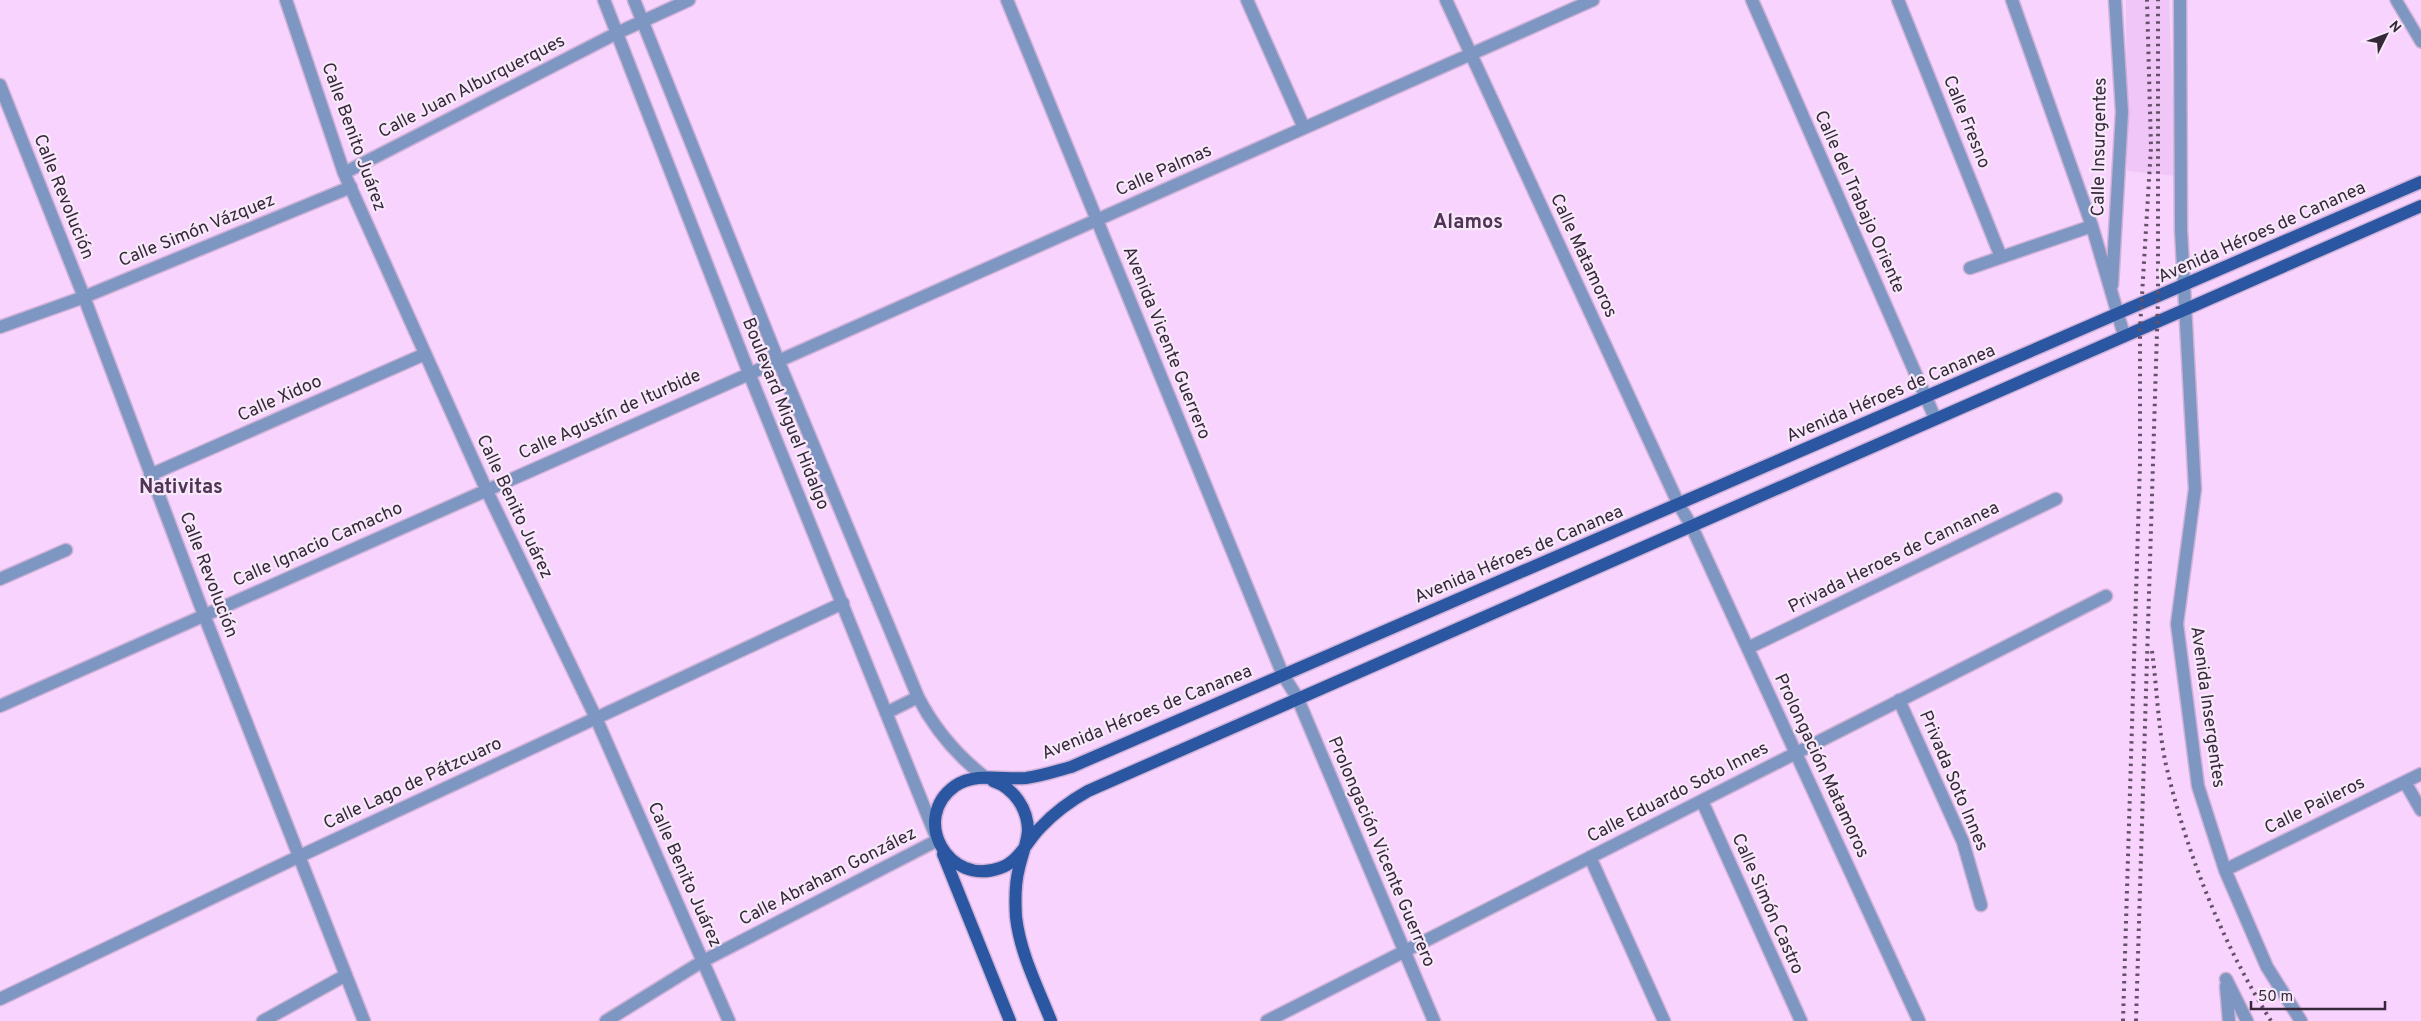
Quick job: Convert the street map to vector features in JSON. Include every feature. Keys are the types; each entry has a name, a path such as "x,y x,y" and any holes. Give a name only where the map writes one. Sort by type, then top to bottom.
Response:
{"main road":[{"name":"Avenida Héroes de Cananea","path":"938,840 935,825 938,810 945,796 956,786 970,779 1029,778 1071,767 2184,287 2421,182"},
{"path":"938,840 945,854 957,865 972,871 988,872 1003,867 1016,858 1025,845 1054,814 1088,790 2421,206"},
{"path":"986,778 999,783 1011,791 1020,803 1026,816 1028,831 1018,869 1016,917 1021,942 1051,1021"},
{"path":"938,840 1010,1021"}],"street":[{"name":"Calle Benito Juárez","path":"286,0 344,173 486,489 596,718 729,1021"},
{"name":"Boulevard Miguel Hidalgo","path":"604,0 749,373 938,840"},
{"name":"Boulevard Miguel Hidalgo","path":"634,0 778,360 918,697 928,716 949,745 986,778"},
{"name":"Calle Juan Alburquerques","path":"344,173 617,33 689,0"},
{"name":"Avenida Vicente Guerrero","path":"1007,0 1283,675 1297,697"},
{"path":"1247,0 1304,128"},
{"name":"Calle Matamoros","path":"1446,0 1679,505 1691,525"},
{"name":"Calle Palmas","path":"749,373 1593,0"},
{"name":"Calle del Trabajo Oriente","path":"1752,0 1934,418"},
{"name":"Calle Fresno","path":"1898,0 2001,256"},
{"path":"2012,0 2092,226 2124,335"},
{"name":"Calle Insurgentes","path":"2112,294 2122,112 2116,0"},
{"path":"2180,0 2184,287"},
{"name":"Calle Revolución","path":"0,85 84,296 204,615 364,1021"},
{"name":"Calle Simón Vázquez","path":"0,327 84,296 351,187"},
{"path":"1970,268 2092,226"},
{"name":"Avenida Insergentes","path":"2184,287 2187,309 2194,488 2177,624 2198,786 2225,870 2267,967 2301,1021"},
{"name":"Calle Xidoo","path":"150,475 425,354"},
{"name":"Calle Agustín de Iturbide","path":"486,489 749,373"},
{"name":"Calle Ignacio Camacho","path":"0,706 486,489"},
{"name":"Privada Heroes de Cannanea","path":"1748,648 2056,499"},
{"name":"Prolongación Matamoros","path":"1691,525 1918,1021"},
{"path":"0,579 66,550"},
{"name":"Calle Eduardo Soto Innes","path":"1267,1021 2106,596"},
{"name":"Calle Lago de Pátzcuaro","path":"0,998 843,603"},
{"path":"886,713 918,697"},
{"name":"Prolongación Vicente Guerrero","path":"1297,697 1434,1021"},
{"name":"Privada Soto Innes","path":"1899,700 1963,842 1981,905"},
{"name":"Calle Paileros","path":"2225,870 2421,774"},
{"path":"2405,782 2421,810"},
{"name":"Calle Simón Castro","path":"1702,801 1801,1021"},
{"name":"Calle Abraham González","path":"606,1021 703,961 938,840"},
{"path":"1590,857 1664,1021"},
{"path":"263,1021 346,975"},
{"path":"2229,1021 2226,979 2247,1021"}],"lane":[{"path":"2396,0 2421,42"}],"shaded area":[{"path":"2126,0 2169,0 2176,176 2127,171"}],"railway":[{"path":"2123,1021 2140,463 2140,328 2151,147 2147,0"},
{"path":"2136,1021 2158,298 2158,0"},
{"path":"2152,651 2163,751 2184,832 2222,929 2237,961 2271,1021"}],"district":[{"name":"Alamos","path":"1468,223"},
{"name":"Nativitas","path":"181,488"}]}
